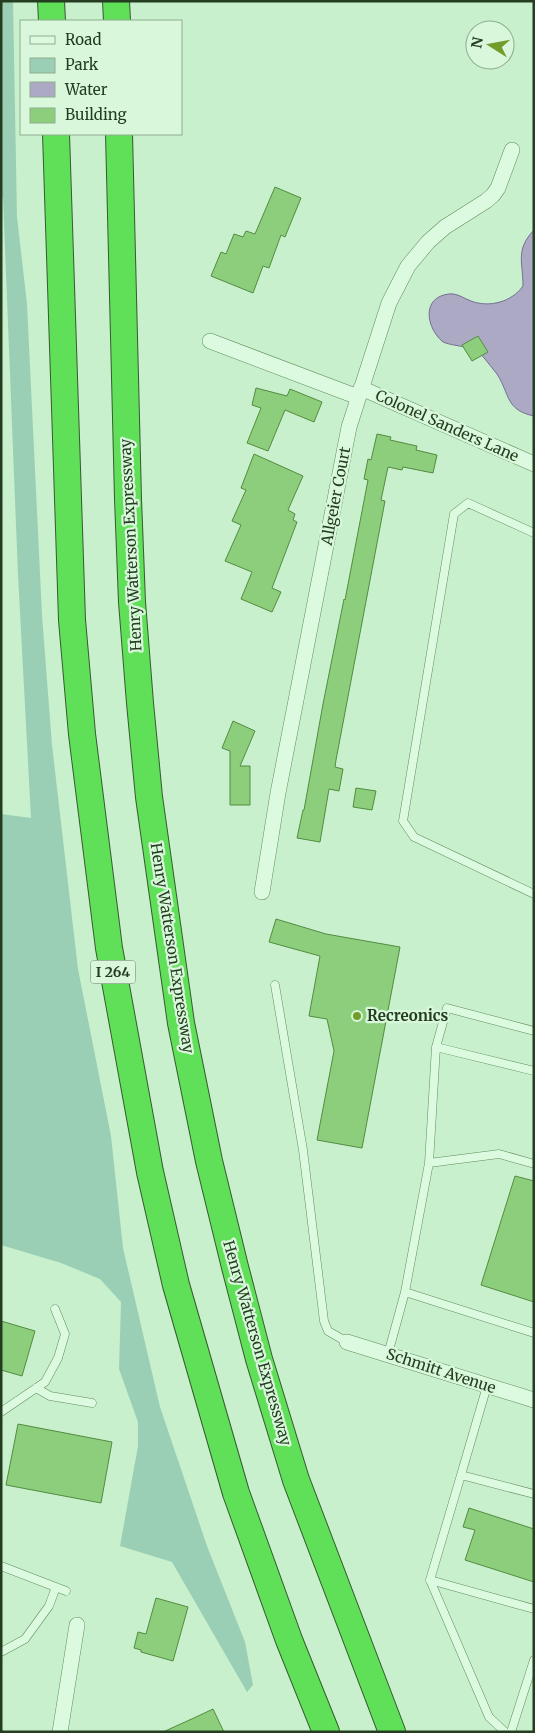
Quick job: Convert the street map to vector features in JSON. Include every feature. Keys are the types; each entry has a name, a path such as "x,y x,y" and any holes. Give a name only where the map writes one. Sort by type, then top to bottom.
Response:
{"highway":[{"path":"51,1 52,20"},
{"path":"116,1 117,20"},
{"name":"I 264","path":"56,135 72,620 87,779 110,958 150,1172 176,1285 197,1361 236,1493 288,1640 326,1732"},
{"name":"Henry Watterson Expressway","path":"120,135 132,602 149,797 181,1023 209,1161 259,1359 296,1480 392,1732"}],"street":[{"name":"Allgeier Court","path":"262,892 278,793 349,427 389,303 408,266 437,233 493,195 498,188 512,150"},
{"name":"Colonel Sanders Lane","path":"210,341 360,392 534,464"},
{"name":"Schmitt Avenue","path":"347,1342 534,1400"},
{"path":"60,1732 76,1625"}],"lane":[{"path":"534,533 468,504 454,514 402,821 414,837 534,894"},
{"path":"275,985 303,1150 324,1321 328,1331 347,1342"},
{"path":"388,1354 405,1292 429,1163 436,1047 448,1008 534,1030"},
{"path":"436,1047 534,1071"},
{"path":"429,1163 499,1154 531,1163"},
{"path":"405,1292 534,1333"},
{"path":"1,1412 45,1382 58,1358 65,1334 55,1309"},
{"path":"487,1386 430,1580 490,1717 505,1732"},
{"path":"36,1388 50,1396 92,1402"},
{"path":"461,1475 534,1494"},
{"path":"1,1566 66,1591"},
{"path":"430,1580 534,1609"},
{"path":"1,1652 25,1639 49,1606 56,1587"},
{"path":"511,1732 534,1660"}],"green space":[{"path":"1,1 13,1 17,217 27,304 42,615 52,745 78,969 111,1136 123,1248 160,1407 207,1546 245,1642 253,1685 247,1692 172,1562 120,1546 138,1446 138,1422 119,1369 121,1302 100,1279 61,1263 1,1245 1,814 31,818 18,575 3,198 1,197"}],"water":[{"path":"534,230 534,416 518,410 513,405 497,374 480,354 470,349 443,342 433,329 429,314 430,307 440,296 455,294 478,303 492,304 506,300 518,292 523,286 522,250 528,237"}],"building":[{"path":"275,187 301,198 285,237 281,235 269,268 263,266 253,293 211,276 221,252 226,254 234,234 243,237 246,231 255,234"},
{"path":"478,336 488,352 472,361 462,345"},
{"path":"256,388 287,396 290,389 322,402 314,422 285,410 268,451 247,443 261,408 252,405"},
{"path":"377,434 391,437 390,440 417,446 416,450 437,455 433,473 403,467 402,470 388,467 381,500 385,501 336,760 335,767 343,769 339,791 329,789 320,842 297,838 368,480 364,479 368,459 371,460"},
{"path":"254,454 303,476 288,510 295,514 293,520 297,522 272,588 281,592 272,612 241,599 252,572 225,561 241,525 232,521 246,490 241,488"},
{"path":"233,721 255,731 240,766 250,766 250,805 230,805 230,751 222,748"},
{"path":"356,788 376,791 372,810 353,807"},
{"path":"276,919 326,934 400,947 362,1148 317,1140 334,1051 327,1019 309,1016 320,956 269,942"},
{"path":"515,1176 534,1181 534,1302 481,1285"},
{"path":"1,1321 35,1331 22,1376 1,1370"},
{"path":"18,1424 112,1442 101,1503 6,1485"},
{"path":"469,1508 534,1529 534,1582 465,1560 475,1530 463,1527"},
{"path":"156,1598 188,1607 173,1661 141,1652 141,1650 134,1648 138,1632 146,1634"},
{"path":"213,1709 224,1732 163,1732 196,1717"}],"place":[{"name":"Recreonics","path":"357,1016"}]}
